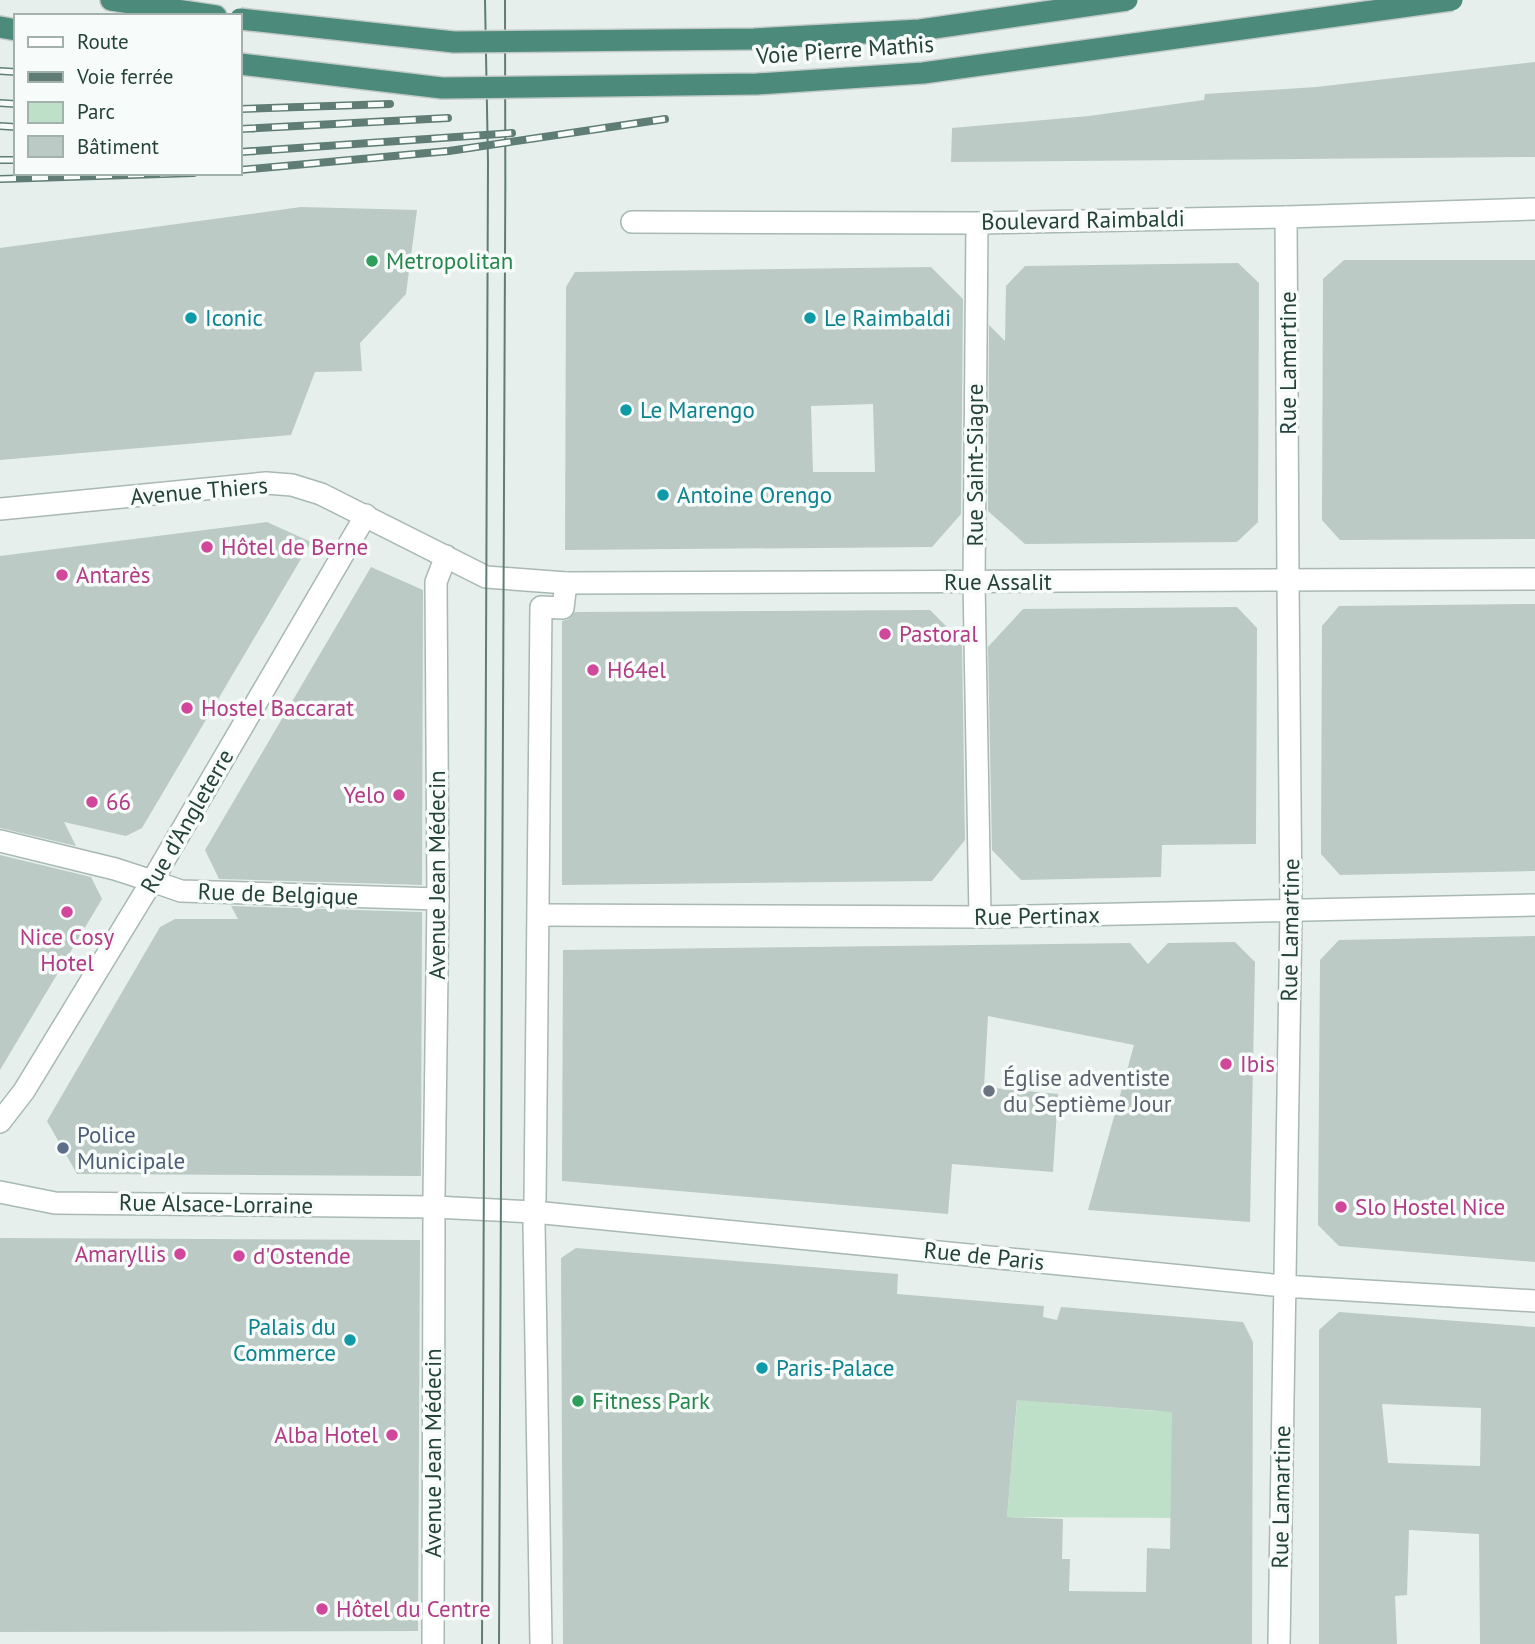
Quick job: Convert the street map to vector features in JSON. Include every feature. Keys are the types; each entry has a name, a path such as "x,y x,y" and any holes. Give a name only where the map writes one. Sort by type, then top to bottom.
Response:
{"highway":[{"path":"111,0 203,14"},
{"name":"Voie Pierre Mathis","path":"242,19 454,42 754,39 920,30 1126,0"},
{"name":"Voie Pierre Mathis","path":"242,64 442,88 757,84 923,73 1452,0"}],"street":[{"name":"Boulevard Raimbaldi","path":"632,222 976,223 1535,209"},
{"name":"Rue Lamartine","path":"1279,1644 1291,911 1286,216"},
{"name":"Rue Saint-Siagre","path":"976,223 974,582 980,917"},
{"name":"Avenue Thiers","path":"0,509 266,483 292,485 321,494 455,561"},
{"name":"Rue d'Angleterre","path":"0,1122 24,1091 152,881 366,515"},
{"name":"Rue Assalit","path":"455,561 486,577 566,583 1535,579"},
{"name":"Avenue Jean Médecin","path":"433,1644 438,899 436,582 455,561"},
{"path":"535,1200 540,915 541,607 563,608 566,583"},
{"name":"Rue de Belgique","path":"0,841 115,869 181,891 438,899"},
{"name":"Rue Pertinax","path":"540,915 980,917 1535,905"},
{"name":"Rue Alsace-Lorraine","path":"0,1192 55,1203 434,1207"},
{"name":"Rue de Paris","path":"434,1207 534,1212 1283,1286 1535,1301"},
{"path":"534,1223 541,1644"}],"green space":[{"path":"1176,1391 1171,1518 1007,1517 1018,1392 1055,1403 1156,1411"}],"building":[{"path":"1535,62 1535,157 951,162 952,128 1089,116 1204,100 1205,94 1316,87"},
{"name":"Iconic","path":"301,207 417,210 406,294 360,343 362,371 315,372 291,435 0,460 0,248"},
{"path":"1344,260 1535,260 1535,539 1340,540 1322,520 1323,279"},
{"path":"1238,263 1259,283 1258,522 1237,542 1025,544 988,511 989,325 1005,341 1006,286 1025,266"},
{"path":"931,267 963,299 961,514 932,547 565,550 566,287 575,272","holes":["873,404 875,472 813,472 811,406"]},
{"path":"267,522 311,542 142,828 126,836 64,822 76,846 0,828 0,556"},
{"path":"371,567 423,590 422,885 219,879 205,850"},
{"path":"1535,604 1535,871 1340,875 1321,854 1322,626 1339,606"},
{"path":"1237,607 1257,628 1256,844 1162,845 1161,877 1021,880 992,850 988,647 1023,609"},
{"path":"930,610 962,642 965,840 932,881 562,885 562,621 569,619 575,612"},
{"path":"0,855 91,877 102,899 0,1070"},
{"path":"231,906 422,912 421,1176 77,1174 47,1121 160,927 175,919 238,919"},
{"path":"1535,936 1535,1262 1339,1246 1318,1225 1320,960 1339,940"},
{"path":"1235,942 1255,962 1250,1222 1088,1210 1134,1045 988,1016 984,1087 1058,1094 1053,1172 952,1164 948,1214 562,1181 563,950 1130,943 1148,964 1168,943"},
{"path":"0,1238 420,1240 418,1631 0,1632"},
{"path":"576,1248 898,1274 897,1294 1044,1306 1043,1317 1057,1320 1061,1307 1243,1322 1253,1342 1252,1644 563,1644 561,1258","holes":["1017,1400 1172,1412 1170,1549 1147,1548 1146,1592 1069,1591 1070,1559 1062,1559 1063,1519 1007,1517"]},
{"path":"1339,1312 1535,1327 1535,1644 1480,1644 1479,1534 1409,1530 1407,1595 1395,1596 1397,1644 1319,1644 1319,1330","holes":["1382,1404 1481,1408 1480,1466 1388,1463"]}],"tram line":[{"path":"482,1644 488,162 485,0"},
{"path":"499,1644 505,0"}],"railway":[{"path":"0,71 14,72"},
{"path":"0,103 14,104"},
{"path":"242,109 390,104"},
{"path":"242,129 448,118"},
{"path":"242,170 449,151 665,119"},
{"path":"0,126 14,127"},
{"path":"242,152 512,133"},
{"path":"0,160 14,160"},
{"path":"0,179 129,175"}],"place":[{"name":"Metropolitan","path":"372,261"},
{"name":"Iconic","path":"191,318"},
{"name":"Le Raimbaldi","path":"810,318"},
{"name":"Le Marengo","path":"626,410"},
{"name":"Antoine Orengo","path":"663,495"},
{"name":"Hôtel de Berne","path":"207,547"},
{"name":"Antarès","path":"62,575"},
{"name":"Pastoral","path":"885,634"},
{"name":"H64el","path":"593,670"},
{"name":"Hostel Baccarat","path":"187,708"},
{"name":"Yelo","path":"399,795"},
{"name":"66","path":"92,802"},
{"name":"Nice Cosy Hotel","path":"67,912"},
{"name":"Ibis","path":"1226,1064"},
{"name":"Église adventiste du Septième Jour","path":"989,1091"},
{"name":"Police Municipale","path":"63,1148"},
{"name":"Slo Hostel Nice","path":"1341,1207"},
{"name":"Amaryllis","path":"180,1254"},
{"name":"d'Ostende","path":"239,1256"},
{"name":"Palais du Commerce","path":"350,1340"},
{"name":"Paris-Palace","path":"762,1368"},
{"name":"Fitness Park","path":"578,1401"},
{"name":"Alba Hotel","path":"392,1435"},
{"name":"Hôtel du Centre","path":"322,1609"}]}
